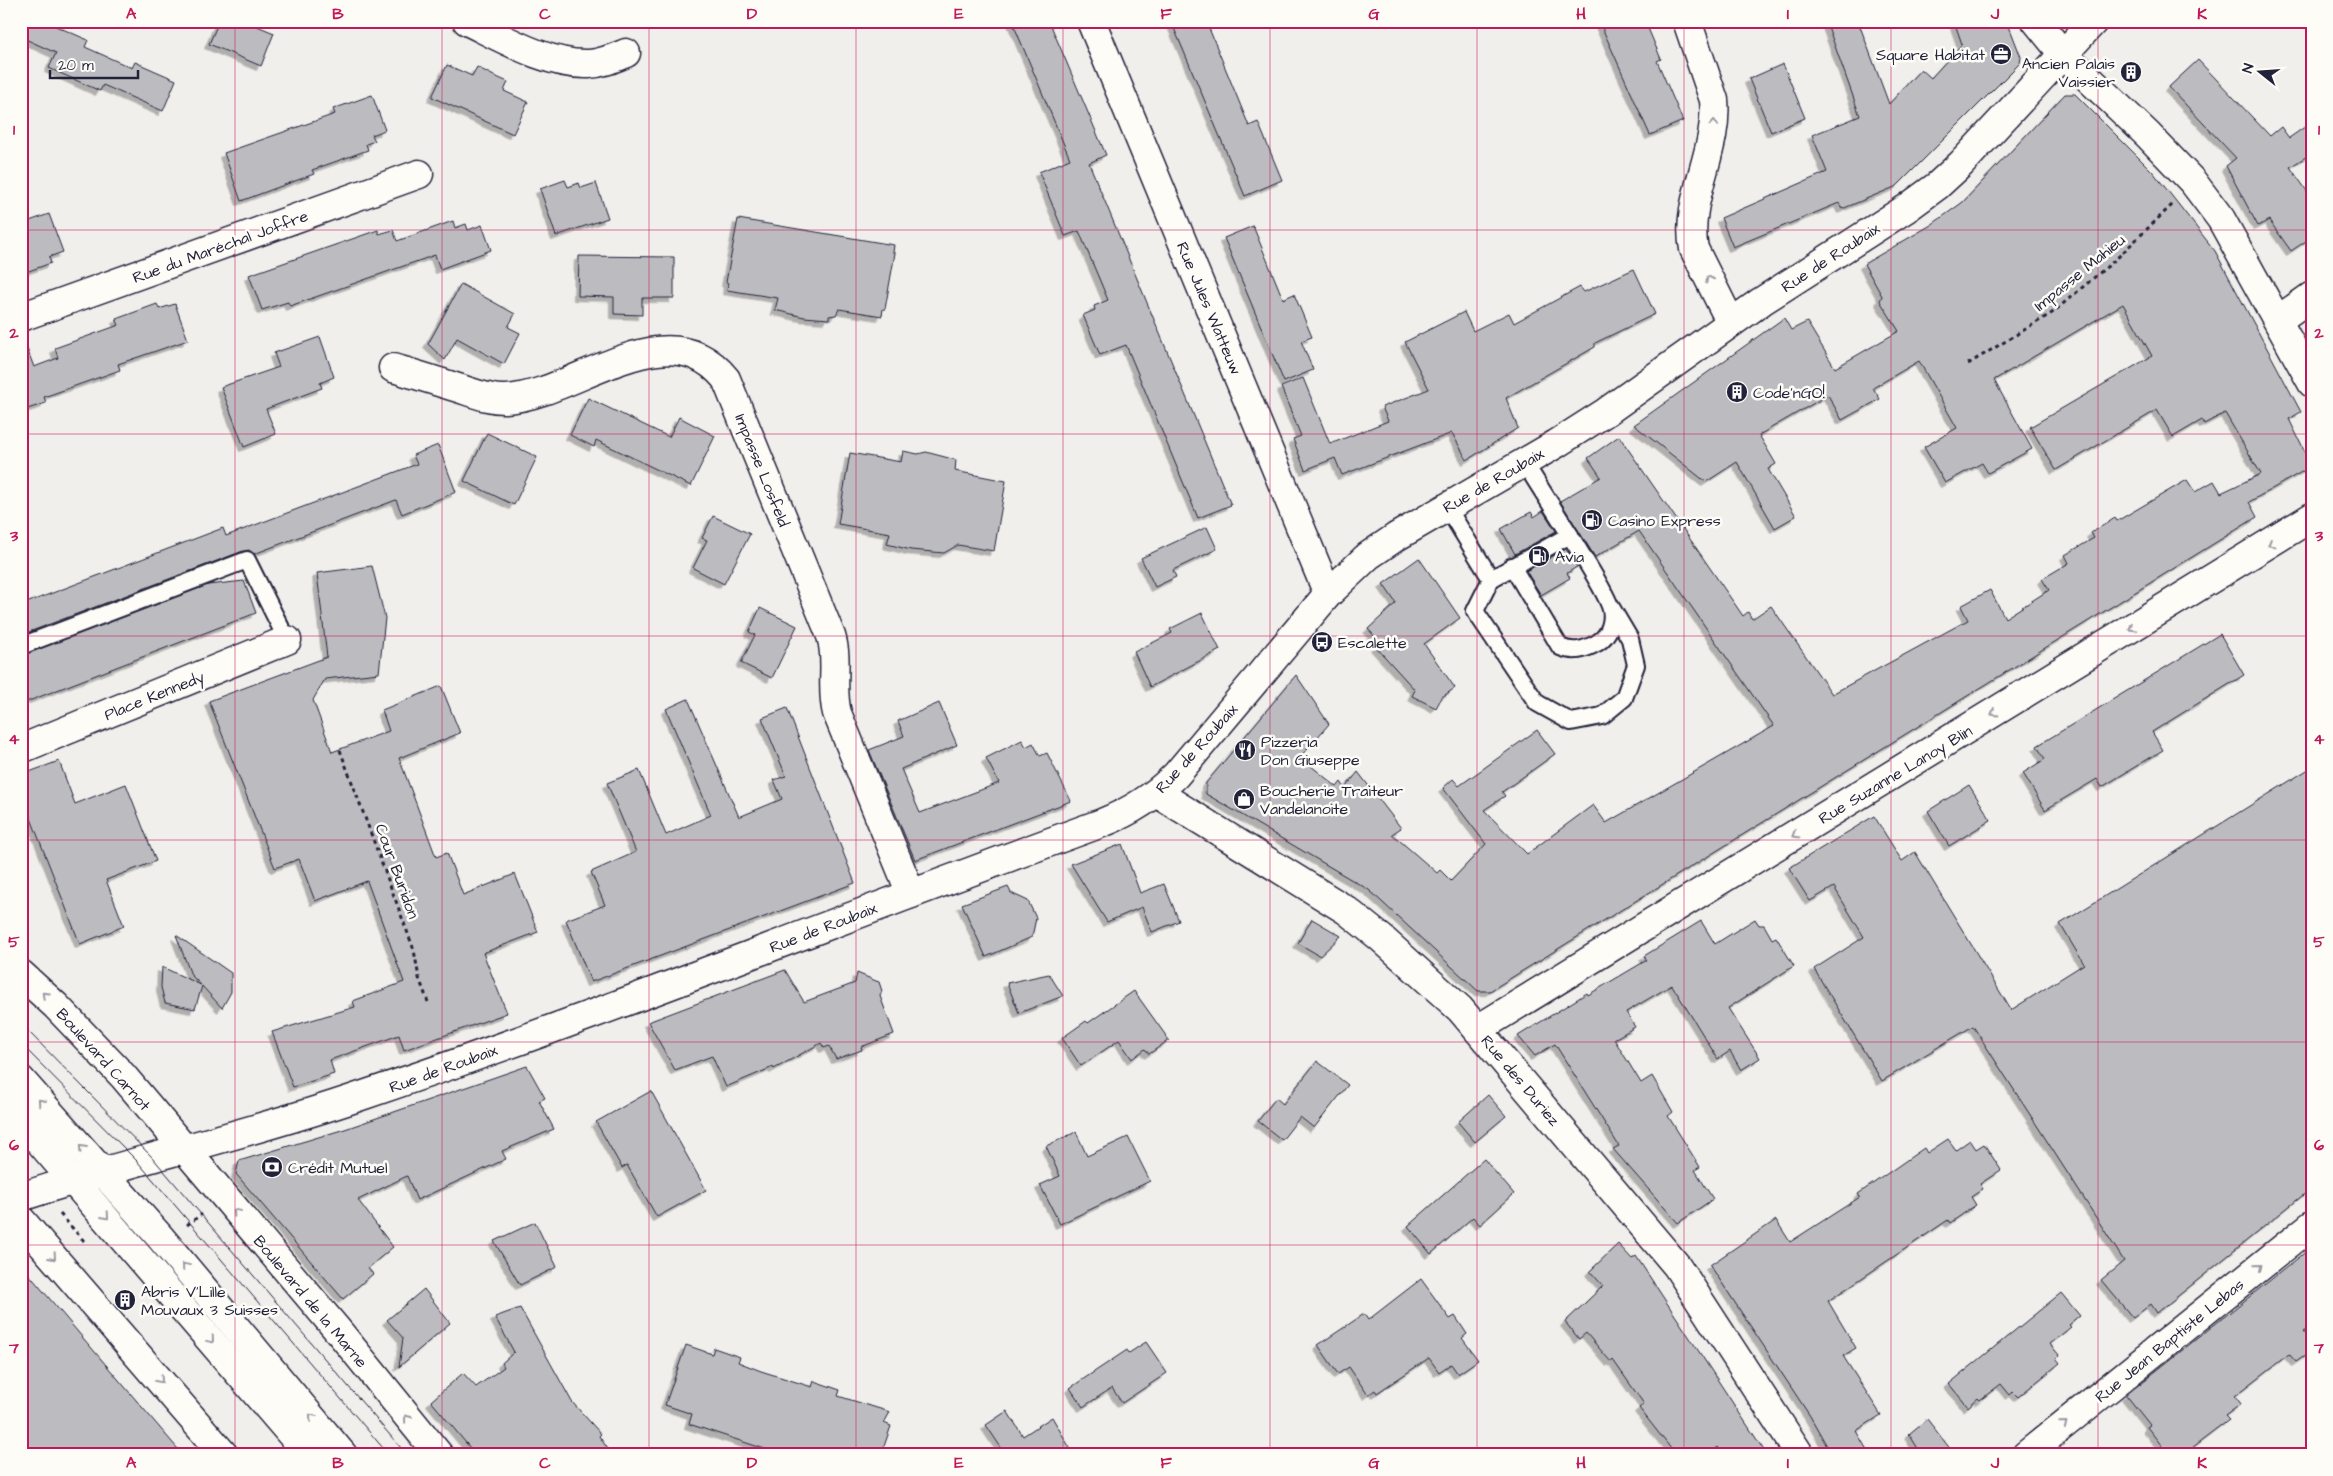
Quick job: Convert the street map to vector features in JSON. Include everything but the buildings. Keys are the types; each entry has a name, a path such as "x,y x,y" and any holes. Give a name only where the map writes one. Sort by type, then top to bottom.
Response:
{"street":[{"path":"467,21 526,49 571,62 589,64 607,61 626,53"},
{"name":"Rue Jules Watteuw","path":"1091,21 1328,594"},
{"path":"1687,21 1714,100 1715,111 1713,134 1693,216 1692,238 1694,248 1731,323"},
{"path":"2036,21 2064,54 2148,135 2193,182 2221,219 2312,383"},
{"name":"Rue de Roubaix","path":"21,1196 182,1148 264,1127 433,1072 1102,823 1132,809 1157,793 1176,775 1328,594 1368,556 1637,391 1731,323 1870,230 1907,208 1937,186 1961,164 2094,21"},
{"name":"Rue du Maréchal Joffre","path":"21,318 419,174"},
{"path":"2278,320 2312,296"},
{"name":"Impasse Losfeld","path":"392,368 498,399 528,395 650,350 672,349 682,351 704,360 720,371 726,379 831,636 834,646 833,691 837,713 911,894"},
{"name":"Rue Suzanne Lanoy Blin","path":"1478,1029 2312,517"},
{"name":"Place Kennedy","path":"21,750 287,640"},
{"name":"Rue des Duriez","path":"1157,793 1352,914 1435,986 1478,1029 1677,1266 1800,1455"},
{"name":"Boulevard Carnot","path":"21,974 56,1006 109,1061 182,1148"},
{"path":"21,1080 103,1172 343,1455"},
{"path":"21,1120 74,1179 309,1455"},
{"name":"Boulevard de la Marne","path":"182,1148 340,1333 439,1455"},
{"path":"21,1220 224,1455"},
{"name":"Rue Jean Baptiste Lebas","path":"2026,1455 2312,1225"}],"lane":[{"path":"1524,462 1570,534 1630,639 1636,665 1624,698 1602,716 1570,722 1537,703 1475,611 1491,579 1570,534"},
{"path":"1447,507 1491,579"},
{"path":"21,646 247,560 287,640"},
{"path":"1512,566 1560,647 1569,651 1584,650 1603,639 1611,625 1611,607"}],"path":[{"name":"Impasse Mahieu","path":"1968,364 2052,313 2116,260 2157,221 2193,182"},
{"name":"Cour Buridon","path":"340,750 414,950 419,978 428,1002"}],"tram line":[{"path":"21,1024 152,1157 407,1455"},
{"path":"21,1044 137,1161 389,1455"}],"place":[{"name":"Square Habitat","path":"2001,54"},
{"name":"Ancien Palais Vaissier","path":"2131,72"},
{"name":"Code'nGO!","path":"1737,392"},
{"name":"Casino Express","path":"1592,520"},
{"name":"Avia","path":"1539,556"},
{"name":"Escalette","path":"1322,642"},
{"name":"Pizzeria Don Giuseppe","path":"1245,750"},
{"name":"Boucherie Traiteur Vandelanoite","path":"1244,799"},
{"name":"Crédit Mutuel","path":"272,1167"},
{"name":"Abris V'Lille Mouvaux 3 Suisses","path":"125,1300"}]}
